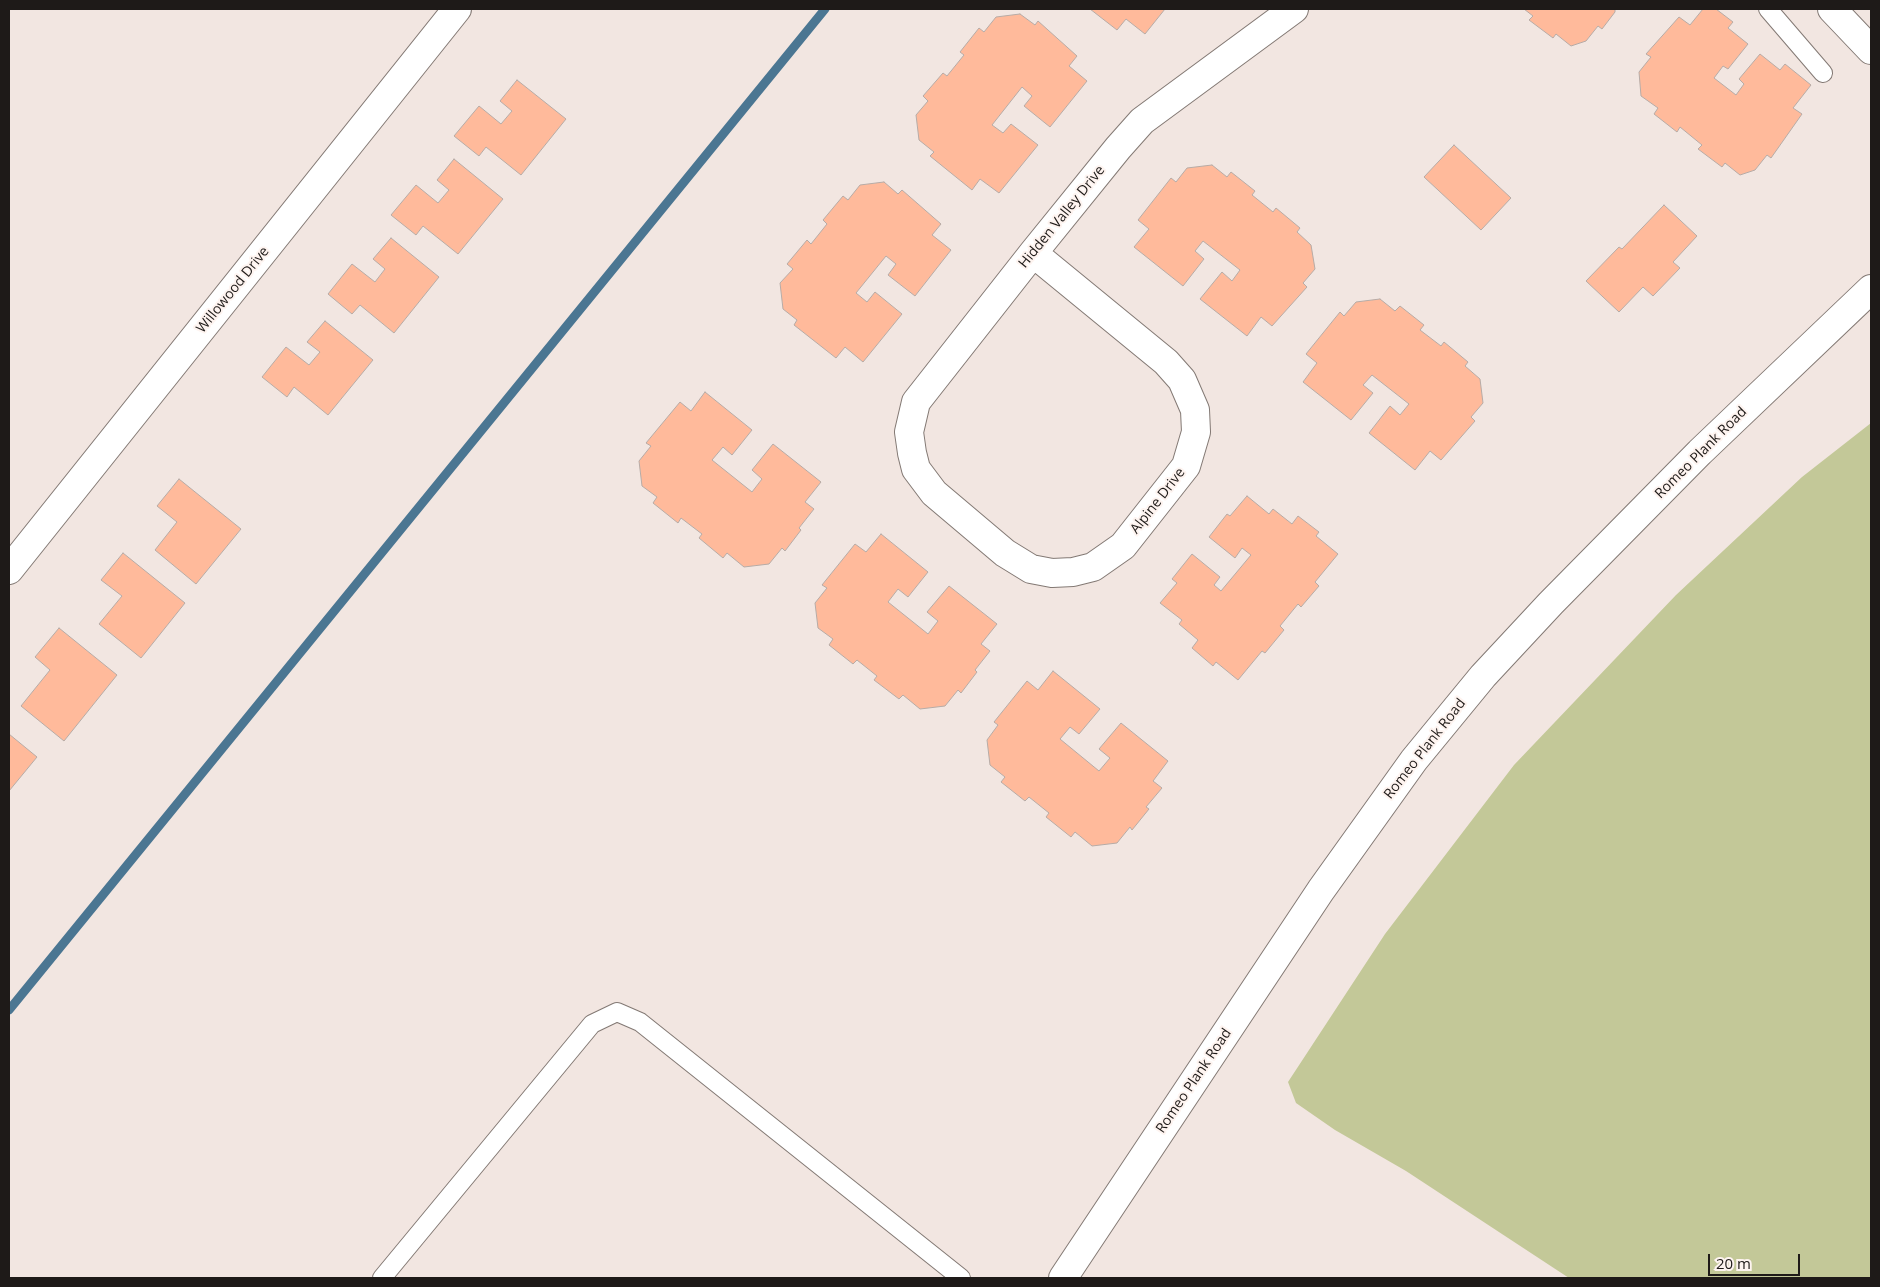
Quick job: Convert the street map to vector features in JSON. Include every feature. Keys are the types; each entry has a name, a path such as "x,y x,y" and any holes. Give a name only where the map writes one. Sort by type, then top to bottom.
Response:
{"street":[{"name":"Willowood Drive","path":"9,570 457,9"},
{"name":"Hidden Valley Drive","path":"921,478 916,469 909,432 916,402 1033,253 1142,121 1294,9"},
{"path":"1832,9 1871,50"},
{"name":"Alpine Drive","path":"921,478 934,493 1005,554 1031,569 1059,572 1093,567 1123,546 1186,466 1196,432 1195,410 1182,380 1166,362 1033,253"},
{"name":"Romeo Plank Road","path":"1063,1278 1321,890 1420,752 1483,676 1551,603 1700,452 1871,289"}],"lane":[{"path":"1768,9 1823,73"},
{"path":"382,1278 592,1024 617,1012 640,1022 960,1278"}],"green space":[{"path":"1871,423 1871,1278 1569,1278 1406,1171 1335,1130 1296,1103 1288,1082 1385,934 1514,765 1676,595 1802,477"}],"building":[{"path":"1090,9 1165,9 1145,34 1126,19 1117,30"},
{"path":"1524,9 1615,9 1615,12 1602,29 1598,26 1586,41 1571,46 1556,34 1553,38 1529,20 1533,16"},
{"path":"1703,9 1716,9 1733,22 1728,28 1748,44 1728,69 1723,66 1714,78 1736,95 1744,84 1739,79 1760,54 1780,70 1785,64 1811,85 1793,108 1802,114 1771,158 1767,155 1755,170 1740,175 1725,163 1722,167 1698,149 1702,145 1680,127 1677,132 1654,114 1658,108 1641,96 1639,72 1651,57 1646,54 1679,17 1690,25"},
{"path":"1020,14 1035,25 1038,21 1077,56 1069,66 1087,81 1050,127 1024,106 1032,96 1022,87 992,125 1003,133 1011,124 1038,145 999,193 980,179 972,190 930,156 934,152 919,140 916,115 928,101 923,96 943,73 947,76 964,55 960,52 979,28 984,32 996,17"},
{"path":"517,80 566,119 521,175 486,147 479,156 454,136 479,106 501,124 512,111 500,101"},
{"path":"1454,145 1511,198 1481,230 1424,177"},
{"path":"454,159 503,199 458,254 423,226 416,235 391,215 416,185 438,203 449,190 437,180"},
{"path":"1212,165 1227,177 1231,172 1255,191 1252,195 1273,212 1276,208 1300,228 1297,232 1311,245 1315,269 1303,283 1307,287 1272,326 1261,317 1247,336 1200,299 1222,272 1232,281 1240,270 1203,241 1195,251 1204,259 1183,286 1134,247 1149,229 1138,220 1171,178 1176,182 1187,168"},
{"path":"884,182 898,194 902,190 941,224 932,235 951,250 915,296 888,275 896,264 886,256 856,293 867,302 875,292 902,314 863,362 845,347 836,358 794,325 797,320 783,309 780,283 793,269 787,264 807,240 811,244 827,224 823,220 843,196 848,200 860,185"},
{"path":"1664,205 1697,236 1673,262 1680,268 1653,296 1643,287 1619,312 1586,281 1619,247 1622,249"},
{"path":"391,238 439,277 394,333 360,305 352,314 328,294 352,264 375,282 385,269 373,259"},
{"path":"1380,299 1395,311 1400,306 1424,325 1420,330 1441,346 1444,342 1468,362 1465,366 1480,379 1483,403 1471,417 1475,421 1441,460 1430,451 1415,470 1369,433 1390,406 1400,415 1409,404 1372,375 1363,385 1373,393 1351,420 1303,382 1317,363 1306,354 1340,312 1344,316 1356,302"},
{"path":"325,321 373,360 328,415 294,387 287,397 262,377 286,347 309,365 320,352 307,342"},
{"path":"705,392 752,430 732,455 723,447 712,460 752,492 762,479 752,470 773,444 821,482 805,502 814,509 799,528 801,530 785,551 782,548 769,564 744,567 727,553 723,558 699,538 702,534 681,518 678,523 653,503 657,497 642,486 639,461 651,446 646,443 680,402 691,411"},
{"path":"179,479 241,529 196,584 155,550 177,522 157,506"},
{"path":"1247,496 1269,514 1273,509 1292,524 1298,516 1319,532 1316,536 1338,554 1315,582 1319,586 1301,607 1298,604 1280,626 1284,630 1265,653 1262,651 1238,680 1216,662 1213,666 1192,648 1198,640 1179,624 1182,620 1160,603 1177,583 1172,579 1192,554 1220,577 1214,585 1221,591 1251,555 1242,548 1235,558 1209,537 1227,514 1230,516"},
{"path":"881,534 928,572 908,597 898,589 888,602 928,634 938,621 927,612 949,586 997,624 981,644 990,651 975,670 977,672 961,693 958,690 945,706 920,709 903,695 899,699 874,680 877,676 857,660 853,664 829,645 833,639 818,628 815,603 827,588 822,585 855,544 866,552"},
{"path":"123,553 185,603 141,658 99,624 122,596 101,580"},
{"path":"59,628 117,675 64,741 21,706 50,670 35,657"},
{"path":"1053,671 1100,709 1079,734 1070,727 1060,739 1099,771 1110,758 1099,749 1121,723 1168,761 1153,781 1162,788 1146,807 1149,809 1132,830 1130,827 1117,843 1092,846 1075,832 1071,837 1046,817 1049,813 1029,797 1025,801 1001,782 1005,777 990,765 987,740 998,725 994,722 1027,681 1038,690"},
{"path":"9,734 37,757 9,791"}],"waterway":[{"path":"9,1010 825,9"}]}
